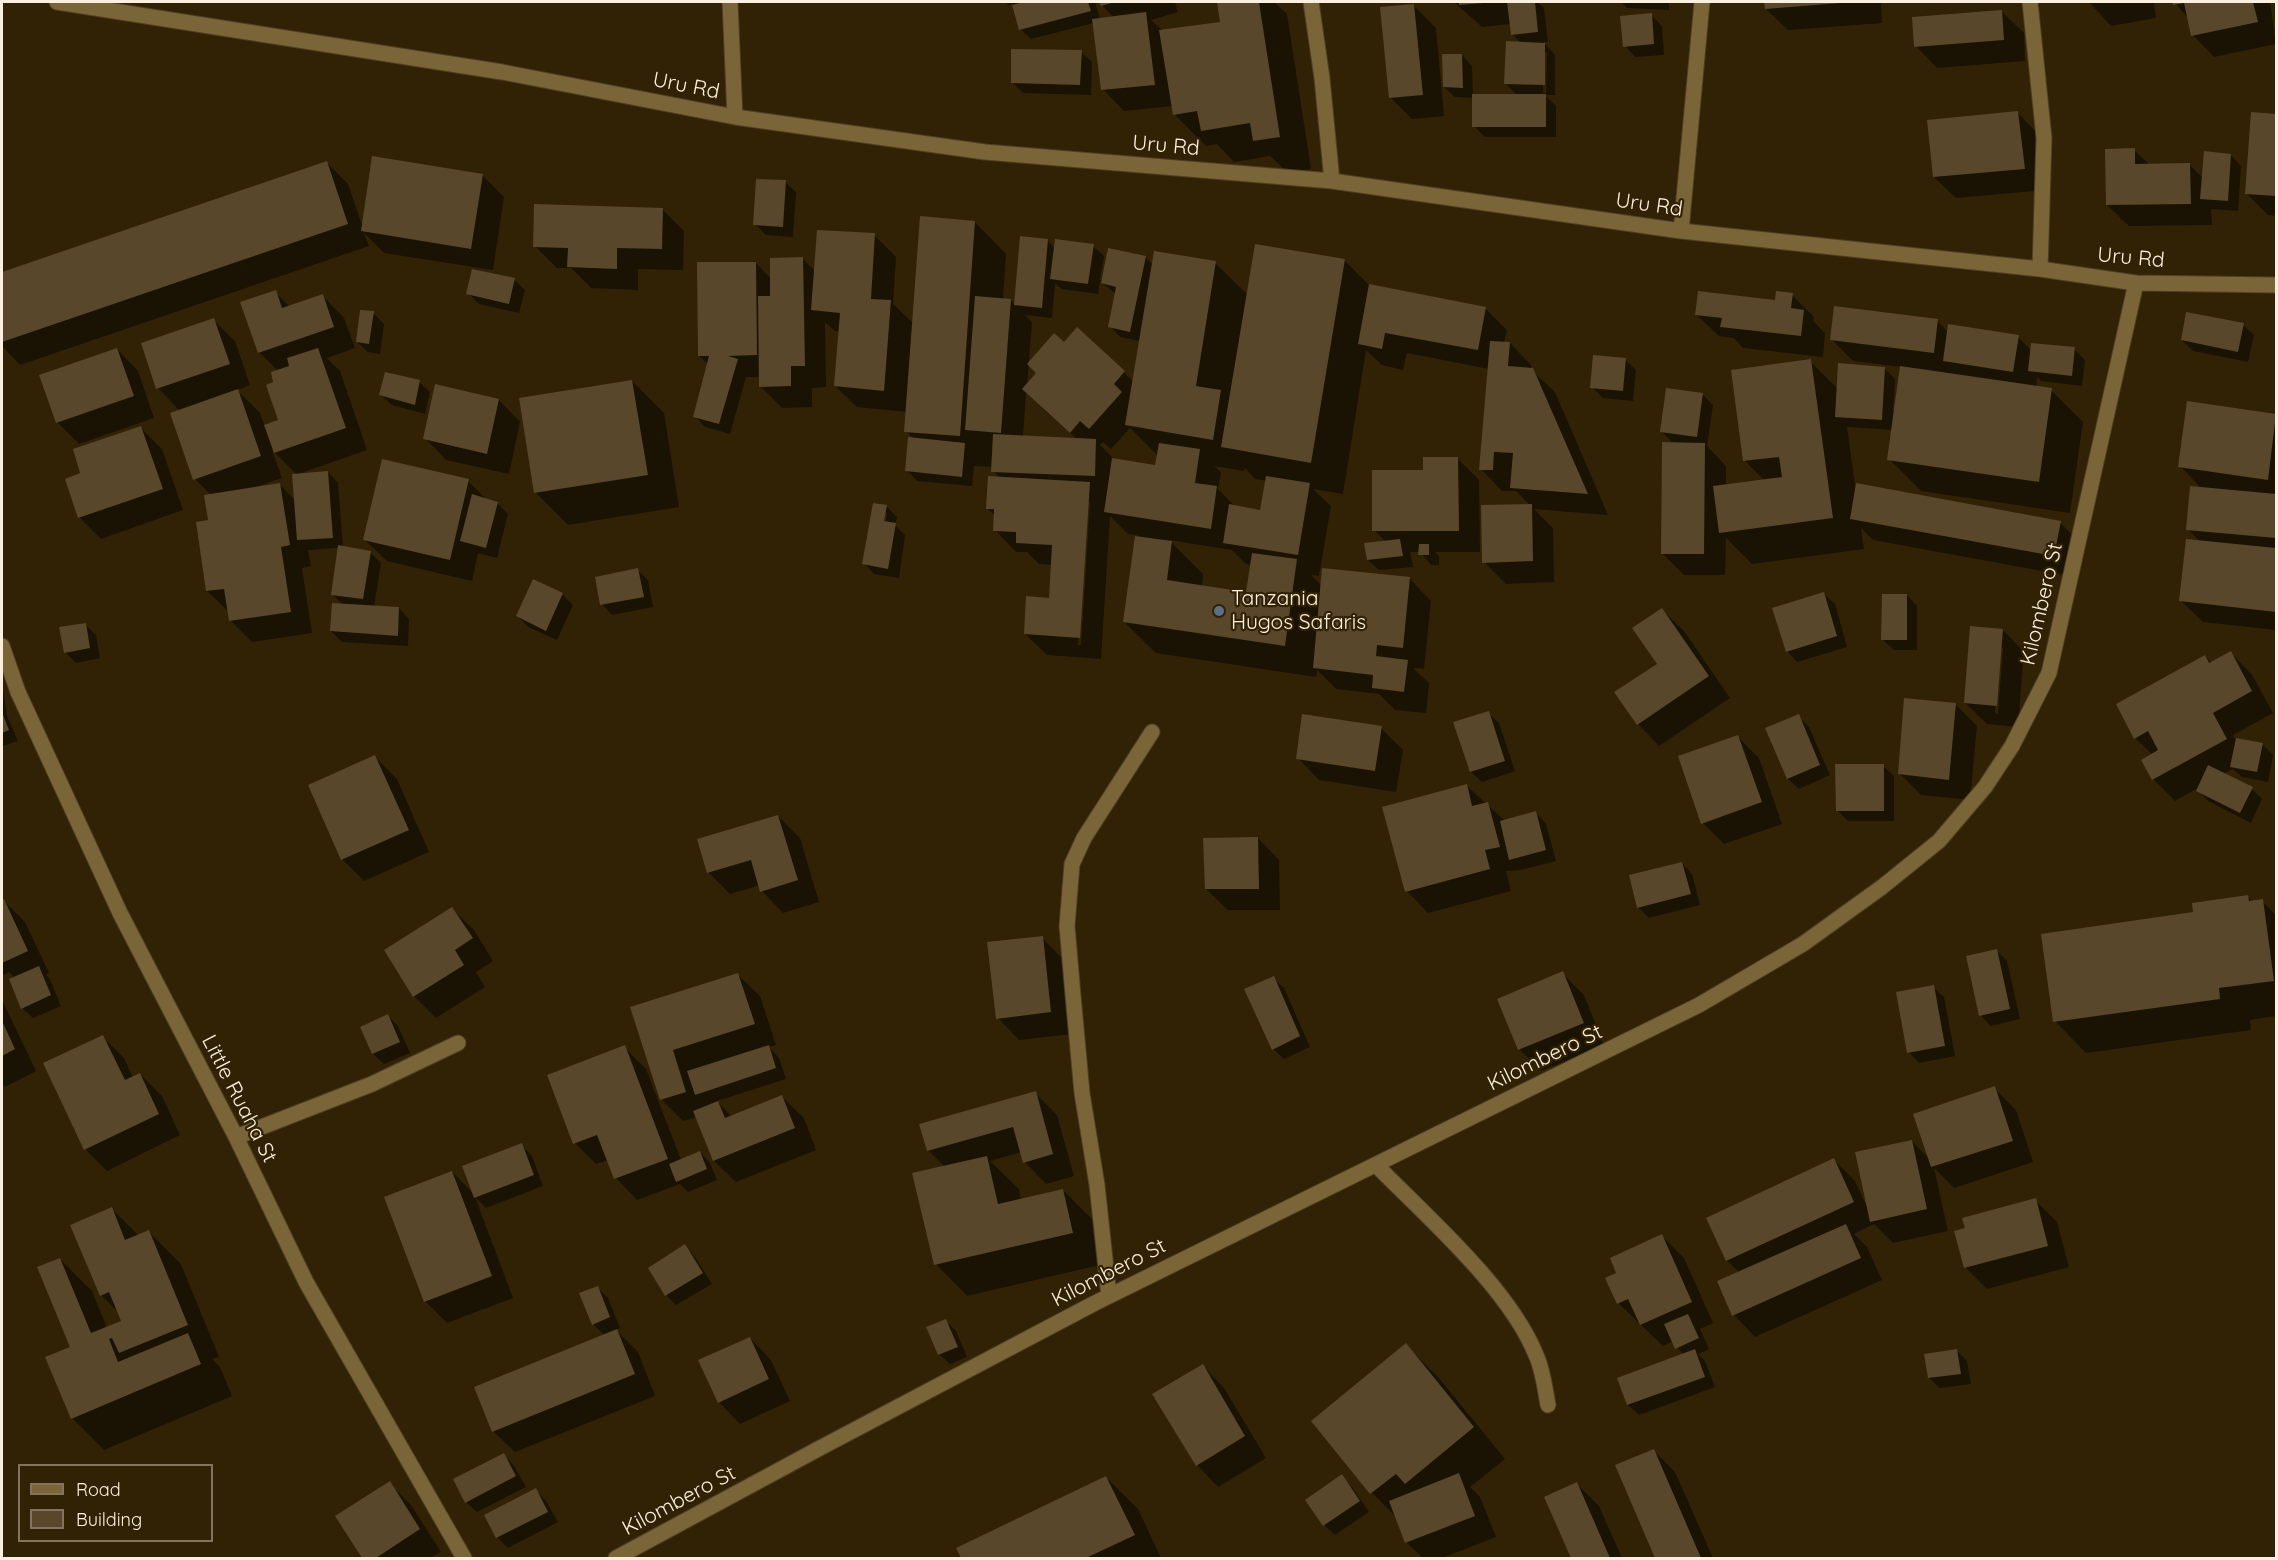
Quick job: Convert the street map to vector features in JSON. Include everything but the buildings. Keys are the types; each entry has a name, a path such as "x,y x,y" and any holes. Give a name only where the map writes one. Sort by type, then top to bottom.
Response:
{"street":[{"name":"Uru Rd","path":"57,2 502,72 735,117 985,152 1332,181 1681,231 2040,268 2136,283 2277,285"},
{"path":"730,2 735,117"},
{"path":"1311,2 1322,78 1332,181"},
{"path":"1681,231 1702,2"},
{"path":"2030,2 2044,138 2040,268"},
{"name":"Kilombero St","path":"616,1558 1109,1296 1699,1005 1803,944 1882,887 1939,841 1986,787 2012,746 2049,673 2136,283"},
{"name":"Little Ruaha St","path":"2,646 18,692 120,913 236,1137 306,1282 464,1558"},
{"path":"1109,1296 1097,1185 1082,1093 1073,995 1067,926 1071,864 1084,838 1152,732"},
{"path":"236,1137 372,1084 458,1043"},
{"path":"1376,1164 1459,1249 1516,1317 1537,1356 1548,1405"}],"place":[{"name":"Tanzania Hugos Safaris","path":"1219,611"}]}
